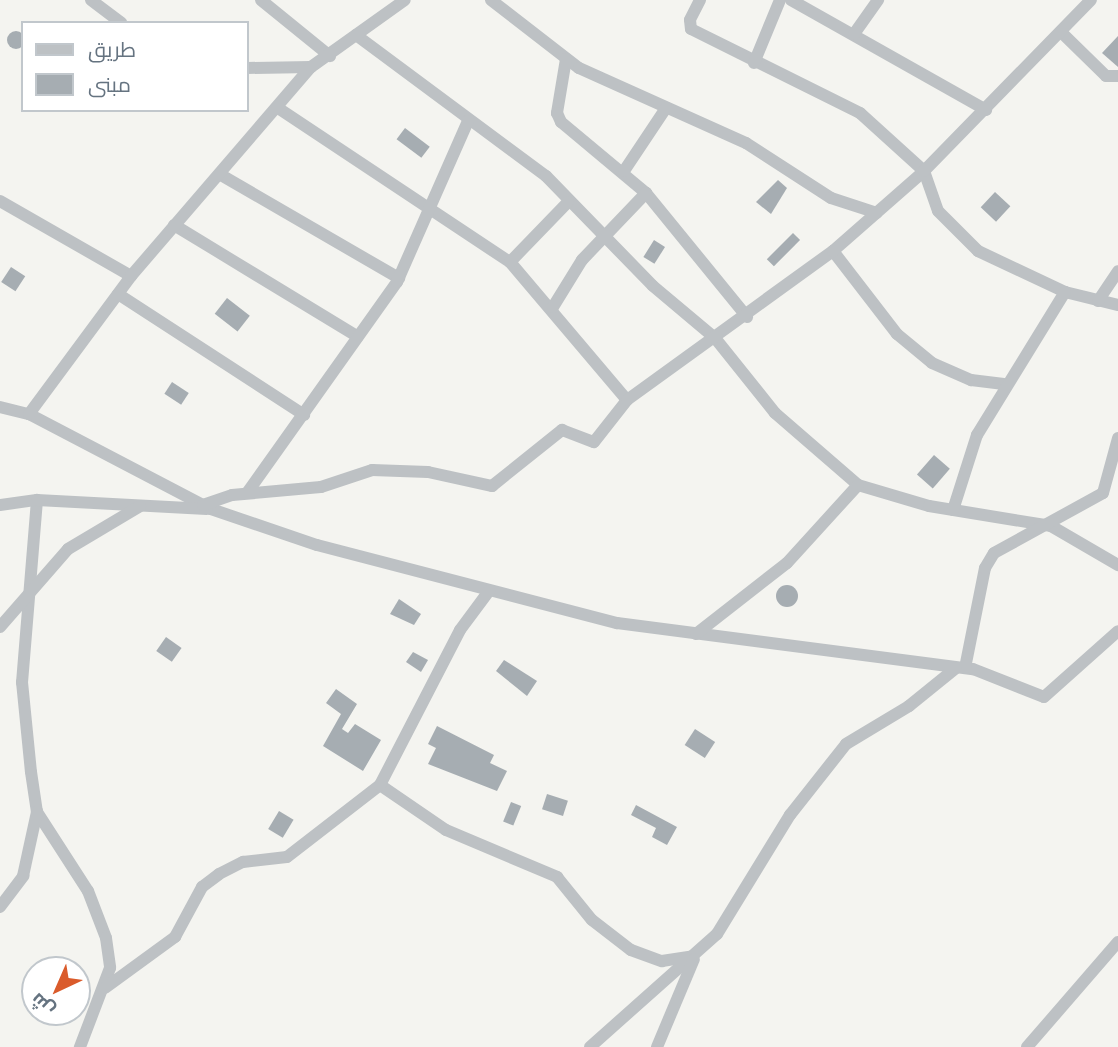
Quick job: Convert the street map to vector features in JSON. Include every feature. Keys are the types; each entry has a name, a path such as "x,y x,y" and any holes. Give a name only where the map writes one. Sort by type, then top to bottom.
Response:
{"street":[{"path":"91,0 118,21"},
{"path":"261,0 330,56"},
{"path":"386,0 386,16"},
{"path":"29,414 131,276 311,67 405,0"},
{"path":"491,0 566,59 766,154 823,195 877,213"},
{"path":"700,0 691,29 754,63 842,100 924,171 938,211 978,251 1065,292 1118,304"},
{"path":"754,63 780,0"},
{"path":"791,0 986,110"},
{"path":"854,34 878,0"},
{"path":"0,505 37,500 207,507 247,493 321,487 372,470 428,472 492,486 562,430 594,442 627,400 747,317 877,213 986,110 1091,0"},
{"path":"1061,32 1106,76 1118,76"},
{"path":"356,35 468,121 538,168 604,238 715,338 775,413 858,485 953,510 1051,526 1118,565"},
{"path":"566,59 557,113 561,121 646,192 747,317"},
{"path":"248,68 311,67"},
{"path":"278,108 510,262 552,307 586,358 627,400"},
{"path":"624,171 666,108"},
{"path":"247,493 399,278 468,121"},
{"path":"220,175 399,278"},
{"path":"552,307 582,260 646,192"},
{"path":"0,201 131,276"},
{"path":"510,262 568,202"},
{"path":"174,225 358,337"},
{"path":"832,251 897,334 932,363 971,380 1004,384"},
{"path":"1098,301 1118,271"},
{"path":"953,510 977,435 1004,384 1065,292"},
{"path":"118,294 303,415"},
{"path":"0,407 29,414 207,507 317,545 617,623 960,668 1044,697 1118,631"},
{"path":"590,1047 717,934 790,815 846,744 909,706 960,668 985,568 994,553 1051,526 1103,493 1118,438"},
{"path":"696,634 787,563 858,485"},
{"path":"0,907 23,876 37,812 22,682 32,592 37,500"},
{"path":"0,627 68,550 140,505"},
{"path":"105,988 174,937 202,887 219,874 243,862 287,857 380,785 460,630 489,591"},
{"path":"380,785 446,830 557,877 592,920 631,950 662,961 695,955"},
{"path":"37,812 88,891 106,938 110,968 105,988 80,1047"},
{"path":"1027,1047 1118,942"},
{"path":"657,1047 695,955"}],"building":[{"path":"12,31 20,31 21,48 12,49 7,44 7,36"},
{"path":"1118,36 1118,67 1102,53"},
{"path":"405,128 430,147 421,158 397,139"},
{"path":"778,180 787,188 771,214 756,202"},
{"path":"995,192 1010,206 996,222 981,207"},
{"path":"793,233 800,240 774,266 767,259"},
{"path":"654,240 665,247 654,264 643,257"},
{"path":"11,267 25,276 15,291 1,282"},
{"path":"227,298 250,316 238,332 215,314"},
{"path":"172,382 189,393 181,405 164,394"},
{"path":"934,455 950,469 933,488 917,475"},
{"path":"787,585 795,588 798,596 795,604 787,607 779,604 776,596 779,588"},
{"path":"399,599 421,614 414,625 390,614"},
{"path":"166,637 182,648 172,662 156,651"},
{"path":"413,652 428,660 421,672 406,662"},
{"path":"504,660 537,681 527,696 496,671"},
{"path":"336,689 357,704 342,729 348,733 355,724 381,740 363,771 323,746 341,714 326,703"},
{"path":"437,726 494,755 490,763 507,771 497,791 428,764 436,748 428,744"},
{"path":"695,729 715,742 705,758 685,745"},
{"path":"547,794 568,801 563,816 542,809"},
{"path":"511,802 521,806 513,826 503,821"},
{"path":"636,805 677,827 667,845 652,837 656,828 631,815"},
{"path":"279,811 294,820 283,838 268,829"}]}
